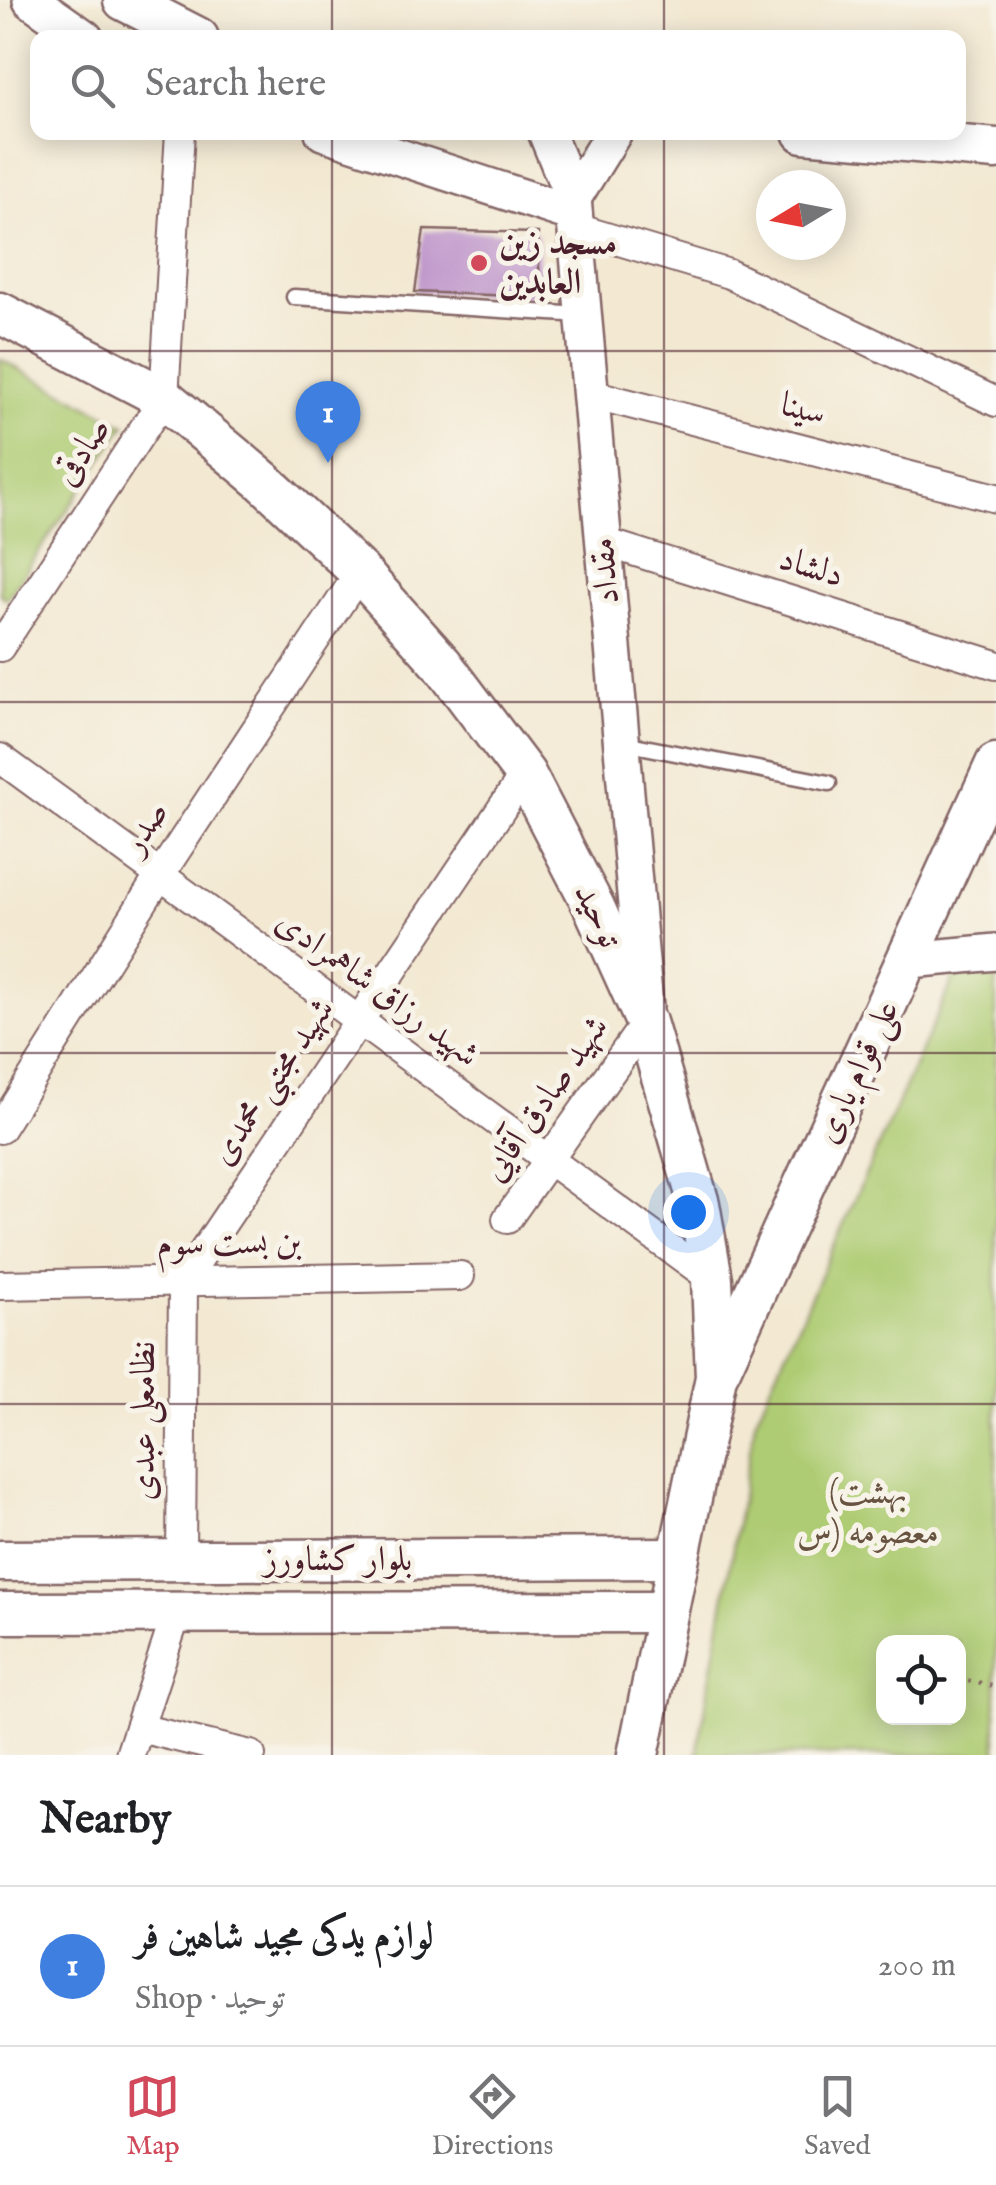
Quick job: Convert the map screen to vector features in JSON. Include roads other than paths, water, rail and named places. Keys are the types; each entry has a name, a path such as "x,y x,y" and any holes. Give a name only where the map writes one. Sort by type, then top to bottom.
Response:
{"main road":[{"path":"124,0 182,30"},
{"path":"894,140 996,149"},
{"name":"توحید","path":"0,313 164,398 262,480 360,572 442,664 525,774 646,1022 699,1204 712,1279 716,1377 638,1755"},
{"name":"علی قوام یاری","path":"716,1377 910,960 996,764"},
{"name":"بلوار کشاورز","path":"0,1561 676,1558"},
{"path":"598,1612 610,1596 611,1576 600,1560"},
{"path":"103,1562 103,1614"},
{"name":"بلوار کشاورز","path":"0,1613 666,1612"}],"street":[{"path":"31,0 73,30"},
{"path":"164,398 180,140"},
{"path":"349,140 574,213 729,274 996,402"},
{"name":"مقداد","path":"549,140 574,213 646,1022"},
{"path":"574,213 610,140"},
{"name":"سینا","path":"590,394 996,498"},
{"name":"صادقی","path":"0,646 164,398"},
{"name":"دلشاد","path":"604,542 996,666"},
{"name":"صدر","path":"0,1129 360,572"},
{"name":"شهید رزاق شاهمرادی","path":"0,758 712,1279"},
{"name":"شهید مجتبی محمدی","path":"183,1282 525,774"},
{"path":"910,960 996,952"},
{"name":"شهید صادق آقایی","path":"508,1219 646,1022"},
{"name":"بن بست سوم","path":"0,1285 460,1276"},
{"name":"نظامعلی عبدی","path":"181,1560 183,1282"},
{"path":"177,1612 135,1742 251,1755"}],"lane":[{"path":"294,297 583,314"},
{"path":"621,742 830,784"}],"place":[{"name":"مسجد زین العابدین","path":"479,263"},
{"name":"لوازم یدکی مجید شاهین فر","path":"328,463"}],"park label":[{"name":"(بهشت معصومه (س","path":"868,1513"}]}
